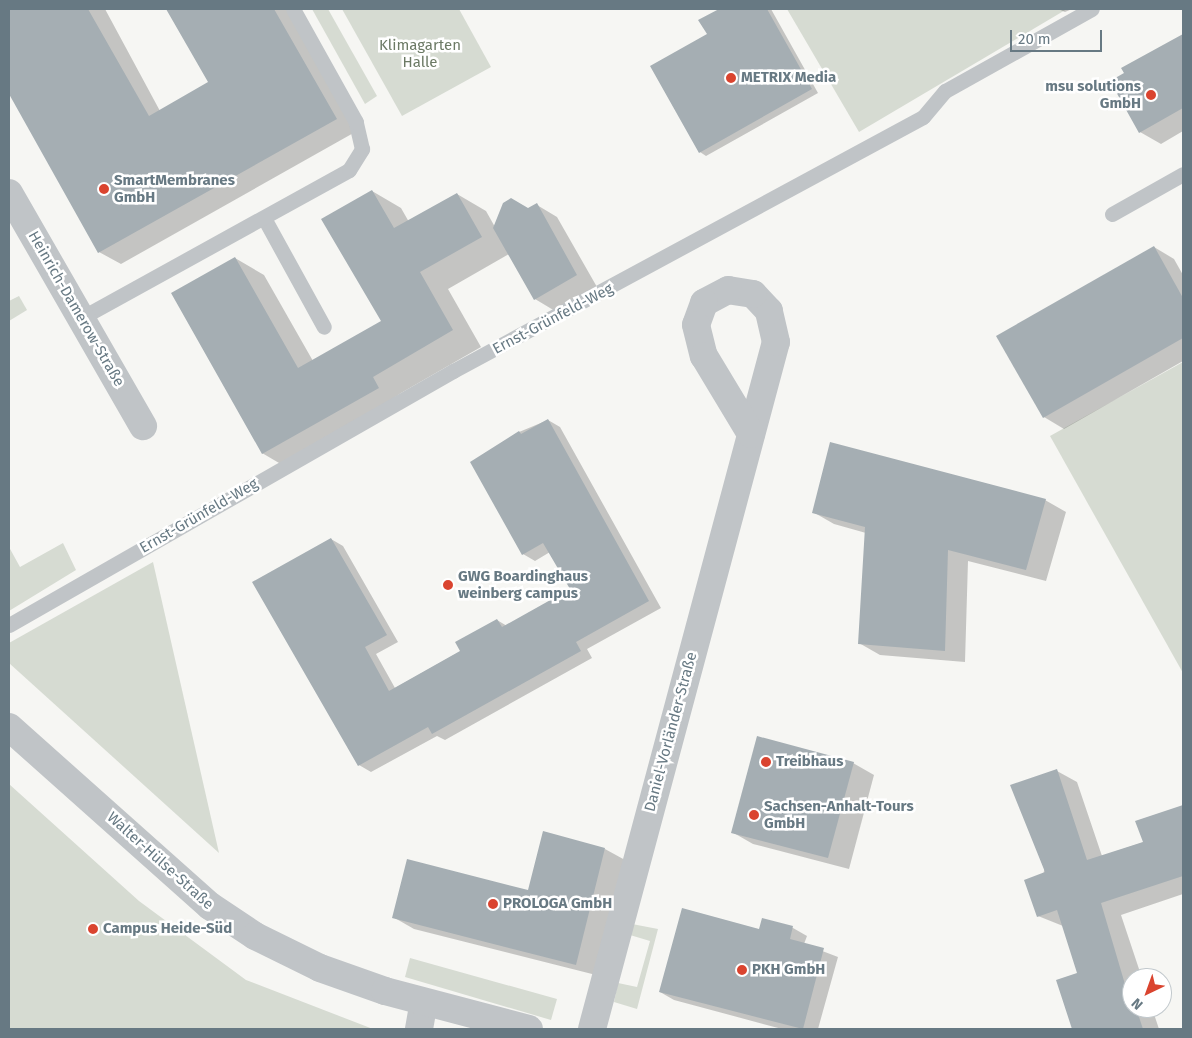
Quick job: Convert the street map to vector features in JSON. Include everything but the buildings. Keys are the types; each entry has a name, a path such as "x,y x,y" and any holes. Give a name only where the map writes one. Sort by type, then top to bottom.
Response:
{"street":[{"name":"Heinrich-Damerow-Straße","path":"9,193 143,426"},
{"name":"Daniel-Vorländer-Straße","path":"592,1029 776,342 769,311 753,294 728,290 704,303 696,325 704,356 751,434"},
{"name":"Walter-Hülse-Straße","path":"9,727 230,921 320,968 424,1002 529,1029"},
{"path":"419,1029 424,1002"}],"lane":[{"path":"81,318 349,170 362,149 356,122 293,9"},
{"name":"Ernst-Grünfeld-Weg","path":"9,626 445,376 922,117 945,91 1092,9"},
{"path":"1112,214 1183,174"},
{"path":"264,218 324,327"}],"green space":[{"path":"312,9 328,9 377,96 365,104"},
{"name":"Klimagarten Halle","path":"342,9 459,9 491,67 402,116"},
{"path":"787,9 1067,9 859,132"},
{"path":"19,296 27,310 9,321 9,301"},
{"path":"1183,362 1183,673 1050,436"},
{"path":"63,543 76,570 9,611 9,547 20,567"},
{"path":"153,562 219,853 9,663 9,643"},
{"name":"Campus Heide-Süd","path":"9,784 139,901 246,980 373,1029 9,1029"},
{"path":"632,924 658,929 637,1009 614,1002 618,983 637,987 650,941 630,935"},
{"path":"410,958 557,999 551,1020 405,977"}],"place":[{"name":"METRIX Media","path":"731,78"},
{"name":"msu solutions GmbH","path":"1151,95"},
{"name":"SmartMembranes GmbH","path":"104,189"},
{"name":"GWG Boardinghaus weinberg campus","path":"448,585"},
{"name":"Treibhaus","path":"766,762"},
{"name":"Sachsen-Anhalt-Tours GmbH","path":"754,815"},
{"name":"PROLOGA GmbH","path":"493,904"},
{"name":"Campus Heide-Süd","path":"93,929"},
{"name":"PKH GmbH","path":"742,970"}]}
